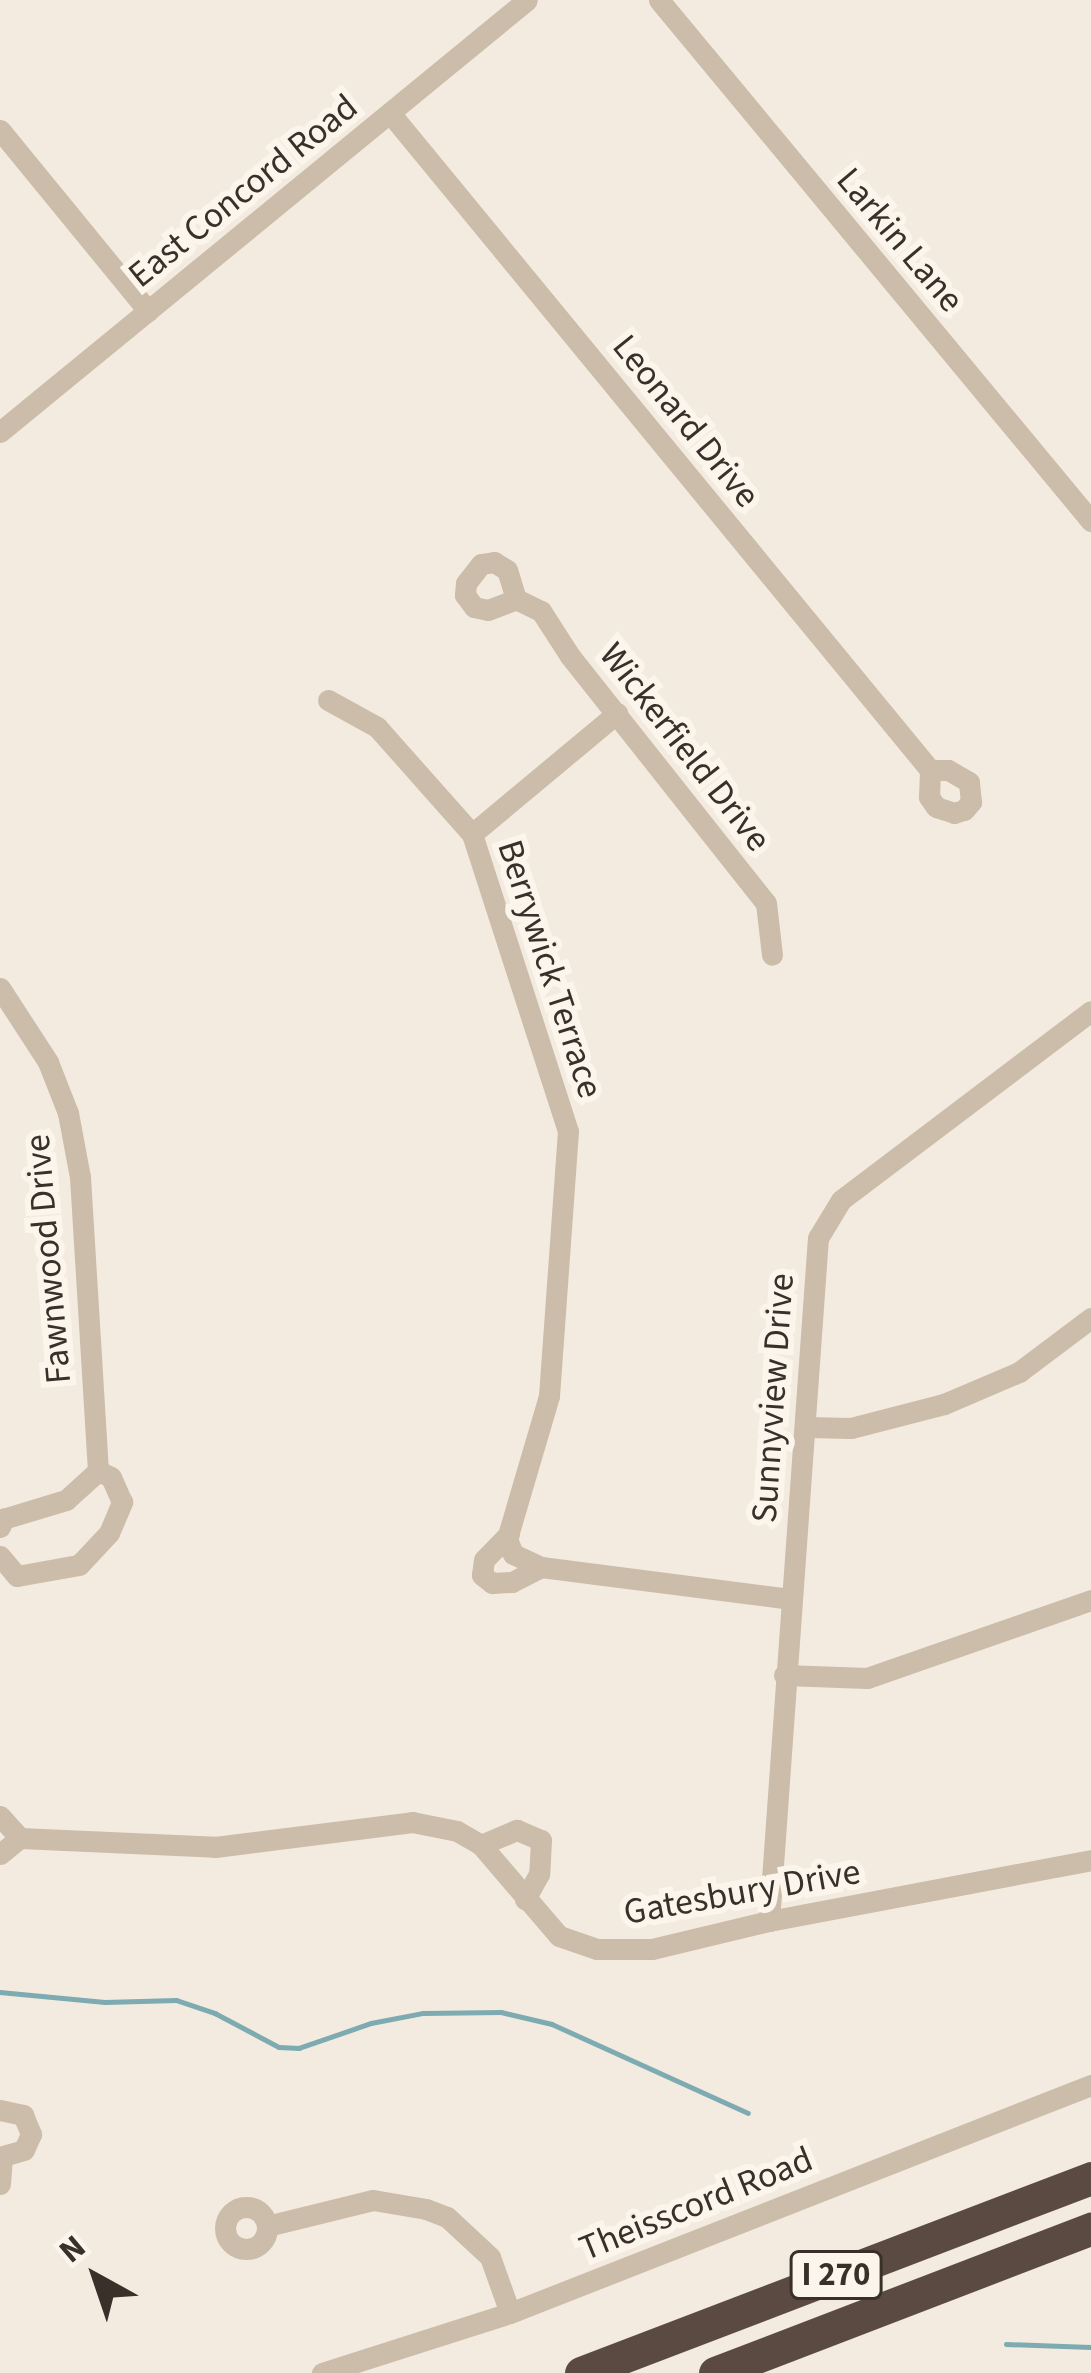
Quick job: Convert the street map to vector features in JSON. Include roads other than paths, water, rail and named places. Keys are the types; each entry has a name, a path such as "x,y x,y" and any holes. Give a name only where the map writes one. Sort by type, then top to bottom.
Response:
{"highway":[{"name":"I 270","path":"581,2373 1091,2178"},
{"name":"I 270","path":"715,2373 1091,2229"}],"street":[{"name":"East Concord Road","path":"0,432 527,0"},
{"name":"Larkin Lane","path":"659,0 1091,521"},
{"name":"Leonard Drive","path":"390,113 930,770"},
{"path":"0,130 148,311"},
{"name":"Wickerfield Drive","path":"516,599 541,611 766,903 772,955"},
{"name":"Berrywick Terrace","path":"328,700 377,727 472,834 568,1131 549,1396 509,1534 484,1560 482,1576 492,1583 512,1582 541,1567 790,1599"},
{"path":"472,834 617,713"},
{"name":"Fawnwood Drive","path":"0,988 48,1061 68,1113 80,1177 98,1471 111,1477 122,1502 109,1533 79,1565 17,1576 0,1556"},
{"name":"Sunnyview Drive","path":"769,1921 818,1238 841,1200 1091,1011"},
{"path":"805,1427 851,1428 944,1404 1019,1372 1091,1318"},
{"path":"0,1527 3,1519 66,1500 98,1471"},
{"path":"509,1534 513,1554 541,1567"},
{"path":"784,1676 867,1678 1091,1600"},
{"path":"0,1816 20,1838"},
{"path":"0,1854 20,1838 215,1847 412,1822 457,1831 481,1845 517,1830 542,1840 539,1874 525,1899"},
{"name":"Gatesbury Drive","path":"481,1845 559,1936 597,1949 652,1949 769,1921 1091,1860"},
{"name":"Theisscord Road","path":"322,2373 510,2313 1091,2085"},
{"path":"0,2110 23,2115 31,2134 24,2150 1,2157 0,2184"},
{"path":"267,2226 373,2200 426,2209 446,2217 490,2257 510,2313"}],"waterway":[{"path":"0,1992 105,2002 176,2000 215,2013 279,2047 299,2048 371,2023 423,2013 501,2012 552,2024 748,2113"},
{"path":"1006,2344 1091,2347"}]}
